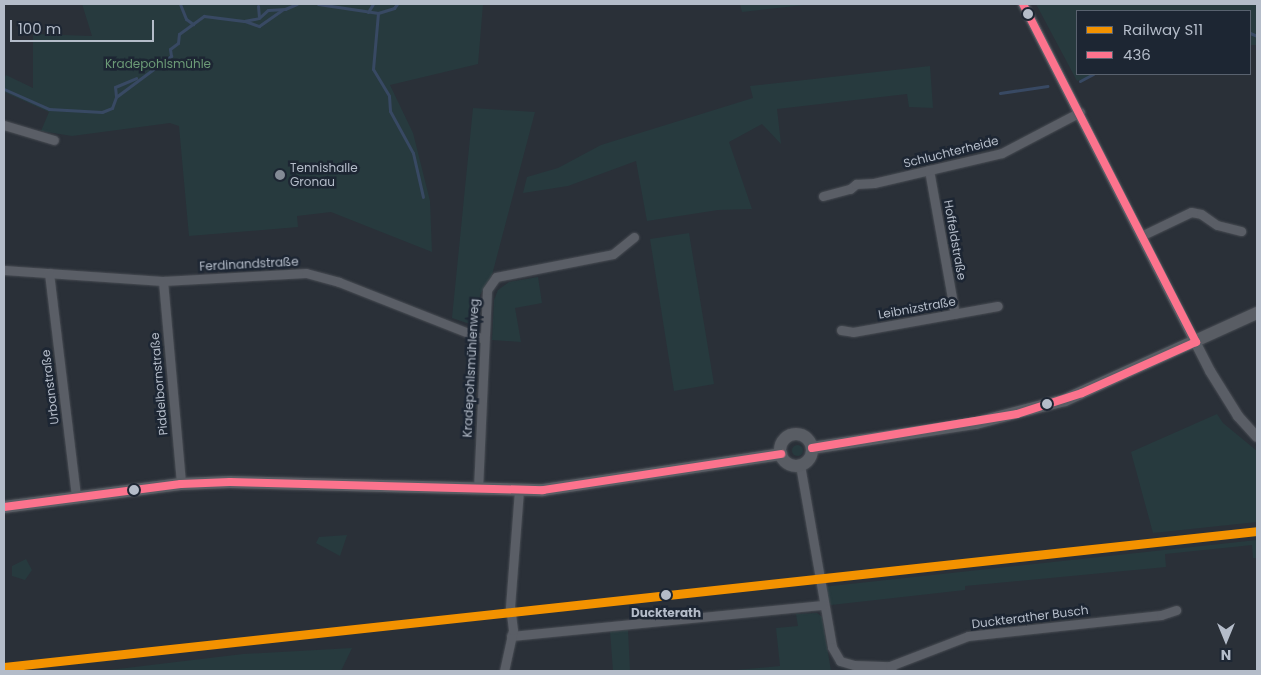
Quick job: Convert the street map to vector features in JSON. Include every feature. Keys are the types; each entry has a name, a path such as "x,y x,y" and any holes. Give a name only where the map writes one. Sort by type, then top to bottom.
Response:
{"main road":[{"path":"812,448 927,432 1017,414 1082,393 1257,313"},
{"path":"792,435 808,439 812,448 810,457 800,465 790,465 781,454 782,444 792,435"},
{"path":"4,507 181,484 235,482 520,490 566,488 781,454"}],"street":[{"path":"1024,4 1144,235 1224,397 1257,437"},
{"name":"Schluchterheide","path":"823,196 850,189 856,184 874,183 1002,153 1080,112"},
{"path":"4,126 54,140"},
{"name":"Hoffeldstraße","path":"930,170 955,314"},
{"path":"1144,235 1191,212 1201,214 1217,225 1241,231"},
{"name":"Kradepohlsmühlenweg","path":"478,488 487,290 496,278 613,254 634,237"},
{"name":"Ferdinandstraße","path":"4,270 163,281 306,273 339,282 484,339"},
{"name":"Urbanstraße","path":"49,273 76,497"},
{"name":"Piddelbornstraße","path":"163,281 181,484"},
{"name":"Leibnizstraße","path":"841,330 853,332 998,306"},
{"path":"800,465 823,606 832,647 840,660 854,664 891,668"},
{"path":"504,671 511,636 510,607 520,490"},
{"path":"511,636 823,606"},
{"name":"Duckterather Busch","path":"891,668 968,636 1161,615 1176,610"}],"green space":[{"name":"Kradepohlsmühle","path":"82,4 483,4 478,64 390,85 413,133 430,201 432,252 331,212 297,216 298,227 189,236 179,126 170,123 72,136 41,131 49,112 4,92 4,78 6,75 33,88 33,34 92,36"},
{"path":"740,4 813,4 742,12"},
{"path":"1036,4 1257,4 1257,45 1251,45 1251,10 1076,10 1076,75 1094,75 1077,81"},
{"path":"930,66 933,108 909,107 907,94 777,109 781,144 762,124 729,142 752,209 718,210 647,221 636,161 568,186 523,193 527,177 558,168 601,145 753,98 750,86"},
{"path":"473,108 535,112 492,275 480,295 478,318 470,324 452,318"},
{"path":"689,233 714,384 674,391 650,239"},
{"path":"538,277 542,303 515,308 521,342 492,340 494,300 498,290 509,282"},
{"path":"1217,414 1223,423 1257,451 1257,522 1153,533 1131,452"},
{"path":"795,445 799,445 802,450 801,454 795,455 792,452 792,448"},
{"path":"347,535 340,556 316,543 319,537"},
{"path":"1257,540 1257,558 1253,558 1252,545 1165,554 1166,567 965,586 965,590 831,605 826,601 822,587"},
{"path":"26,559 32,570 25,580 12,576 12,566"},
{"path":"817,613 822,617 831,671 725,671 780,666 776,628 798,626 796,614"},
{"path":"628,630 630,671 613,671 610,631"},
{"path":"352,648 341,671 101,671 243,654"}],"waterway":[{"path":"180,4 186,19 193,24"},
{"path":"4,89 49,109 102,112 112,108 116,97 171,56 170,49 178,43 179,34 204,16 244,21 259,18 268,10 285,9 297,4"},
{"path":"318,4 378,13 394,8 397,4"},
{"path":"368,12 373,4"},
{"path":"258,6 259,17"},
{"path":"245,21 259,26 282,10"},
{"path":"378,13 373,69 389,96 390,111 413,153 423,197"},
{"path":"1251,33 1257,36"},
{"path":"1080,81 1091,75"},
{"path":"116,96 115,87 136,78"},
{"path":"1000,93 1047,86"}],"rail line":[{"name":"S11","path":"4,667 1257,531"}],"transit line":[{"name":"436","path":"1023,4 1196,342"},
{"name":"436","path":"812,448 1017,414 1082,393 1196,342"},
{"name":"436","path":"4,507 181,484 230,482 543,490 781,454"}],"place":[{"name":"Tennishalle Gronau","path":"280,175"},
{"name":"Duckterath","path":"666,595"}]}
